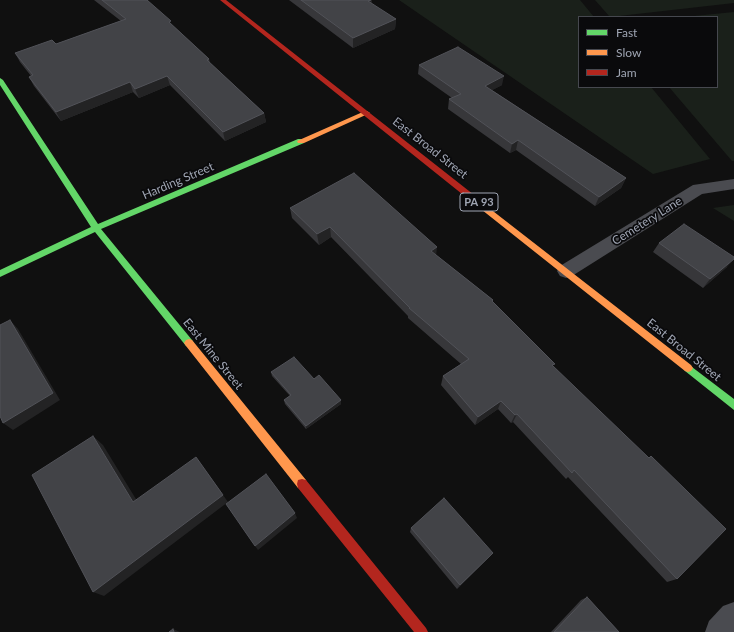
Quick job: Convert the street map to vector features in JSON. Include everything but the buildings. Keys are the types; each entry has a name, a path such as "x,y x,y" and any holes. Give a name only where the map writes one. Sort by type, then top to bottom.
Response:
{"main road":[{"name":"East Broad Street","path":"223,0 734,405"},
{"name":"East Mine Street","path":"0,80 96,228 422,632"},
{"name":"Harding Street","path":"0,274 96,228 366,113"}],"street":[{"path":"720,632 734,618"}],"lane":[{"name":"Cemetery Lane","path":"566,271 698,189 734,184"}],"shaded area":[{"path":"399,0 580,0 593,16 578,16 578,88 652,88 710,159 653,174"},
{"path":"595,0 734,0 734,3 609,16"},
{"path":"734,12 734,161 732,161 670,88 718,88 718,16 694,16"},
{"path":"734,205 734,221 713,208"}],"traffic: fast":[{"path":"0,80 96,228 189,343"},
{"path":"0,274 96,228 301,141"},
{"path":"688,368 734,405"}],"traffic: slow":[{"path":"301,141 367,113"},
{"path":"480,204 688,368"},
{"path":"189,343 302,484"}],"traffic: jam":[{"path":"223,0 480,204"},
{"path":"302,484 422,632"}]}
